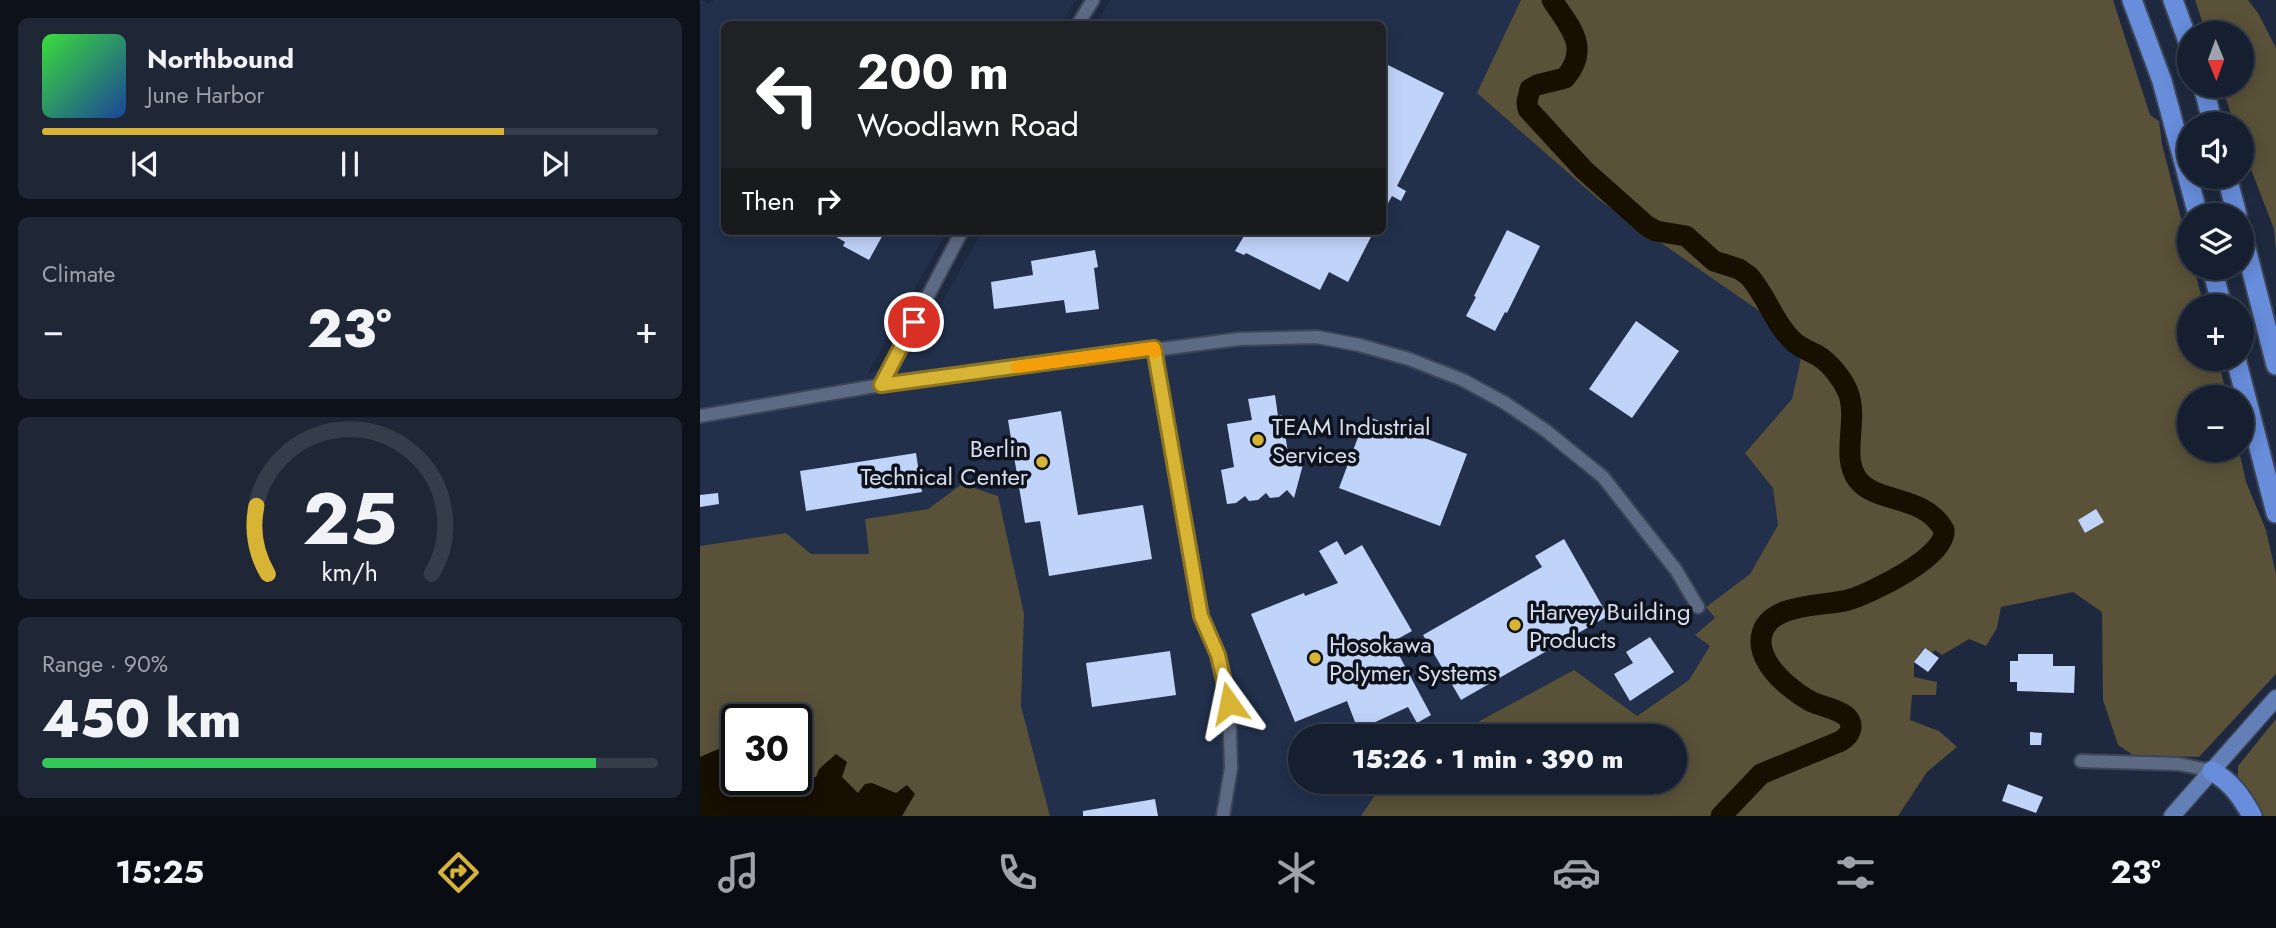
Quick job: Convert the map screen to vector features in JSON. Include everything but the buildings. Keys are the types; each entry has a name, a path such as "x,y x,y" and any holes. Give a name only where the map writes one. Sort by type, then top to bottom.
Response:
{"highway":[{"path":"2132,0 2162,81 2196,203"},
{"path":"2173,0 2181,21"},
{"path":"2254,280 2276,365"},
{"path":"2239,371 2276,513"},
{"path":"2212,771 2235,790 2252,816"}],"main road":[{"path":"2172,816 2276,698"}],"street":[{"path":"1080,21 1093,0"},
{"path":"881,385 960,235"},
{"path":"700,416 881,385 1154,348 1239,339 1317,337 1359,345 1409,359 1463,380 1505,403 1545,430 1603,477 1676,570 1698,607"},
{"path":"1154,348 1201,616 1218,655 1229,703 1231,768 1223,816"},
{"path":"2081,761 2179,764 2212,771"}],"shaded area":[{"path":"700,0 709,4 714,0 1075,0 1064,21 721,21 721,235 945,235 867,375 914,352 980,235 1386,235 1386,21 1098,21 1110,0 1521,0 1478,93 1598,199 1765,315 1801,358 1792,399 1745,452 1773,488 1778,525 1750,574 1706,607 1715,618 1710,646 1689,680 1636,716 1574,670 1474,724 1288,724 1288,794 1376,794 1361,816 1050,816 1021,706 1024,614 962,484 928,509 865,519 870,554 811,554 786,533 700,546"},
{"path":"1521,0 2113,0 2150,115 2159,121 2177,203 2177,280 2197,280 2201,294 2177,294 2177,371 2221,371 2224,385 2177,385 2177,462 2242,462 2246,482 2266,530 2276,574 2276,674 2199,757 2133,755 2118,745 2103,700 2102,612 2073,592 2001,607 1997,628 1986,646 1969,639 1942,655 1935,650 1932,653 1924,648 1914,662 1914,677 1937,682 1936,695 1912,695 1910,720 1939,731 1957,747 1927,772 1898,816 1361,816 1376,794 1687,794 1687,724 1474,724 1574,670 1637,716 1689,680 1710,646 1695,635 1715,618 1706,607 1750,574 1778,525 1773,488 1745,453 1792,399 1801,358 1765,315 1598,199 1477,93"},
{"path":"2195,0 2248,0 2276,48 2276,251 2274,229 2254,177 2254,112 2230,112 2226,98 2254,98 2254,21 2202,21"},
{"path":"962,484 998,496 1024,614 1021,706 1050,816 700,816 700,546 786,533 811,554 869,554 865,519 928,509"},
{"path":"2276,719 2276,816 2257,816 2238,777 2238,766"},
{"path":"721,748 721,795 812,795 812,777 816,777 819,769 836,754 847,762 842,777 858,793 865,784 872,783 896,793 907,785 915,794 902,816 700,816 700,757"}],"waterway":[{"path":"1552,0 1575,38 1576,57 1565,78 1530,89 1528,109 1584,170 1647,226 1656,231 1686,236 1714,261 1739,269 1749,276 1787,335 1826,362 1848,392 1852,414 1850,460 1858,480 1877,493 1925,510 1944,530 1942,540 1934,551 1889,582 1848,600 1794,609 1770,620 1763,630 1761,643 1766,660 1773,670 1805,698 1846,716 1851,730 1841,741 1761,774 1721,816"}],"slow traffic":[{"path":"1017,367 1154,348 1155,352"}],"place":[{"name":"TEAM Industrial Services","path":"1258,440"},
{"name":"Berlin Technical Center","path":"1042,462"},
{"name":"Harvey Building Products","path":"1515,625"},
{"name":"Hosokawa Polymer Systems","path":"1315,658"}],"route":[{"path":"914,322 881,385 1154,348 1201,616 1218,655 1229,703"}]}
